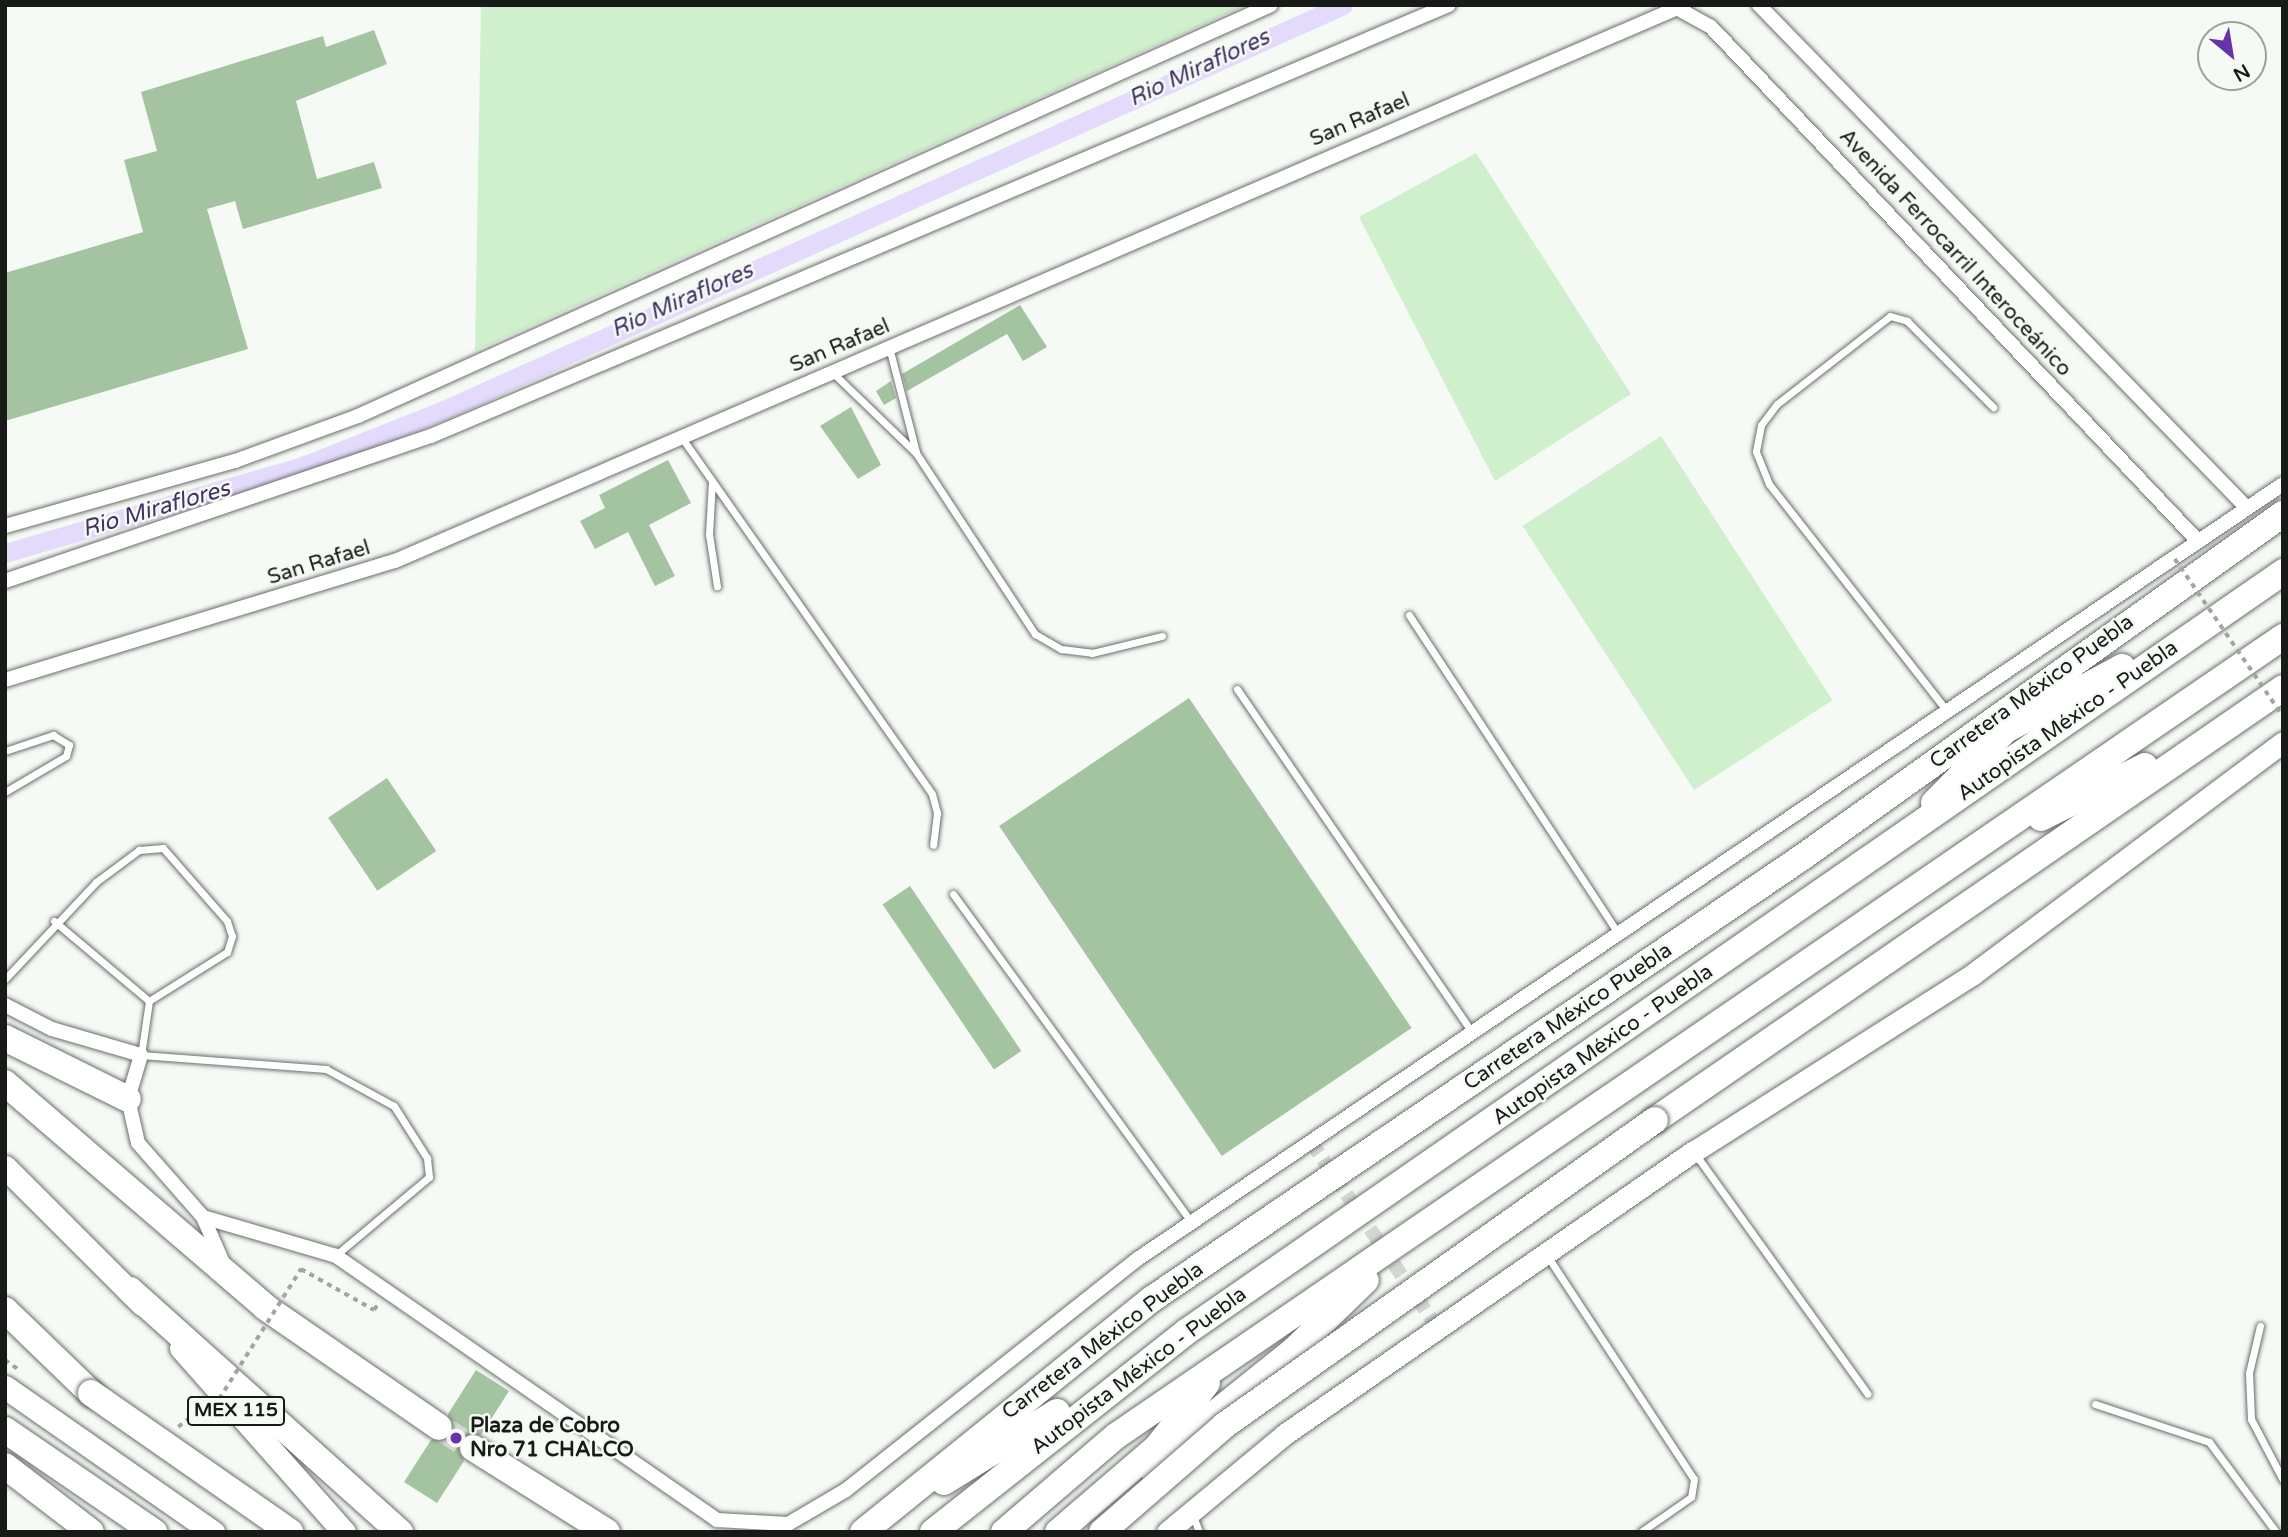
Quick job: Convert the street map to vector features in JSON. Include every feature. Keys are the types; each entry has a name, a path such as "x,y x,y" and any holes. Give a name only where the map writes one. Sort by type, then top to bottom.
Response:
{"highway":[{"name":"Carretera México Puebla","path":"863,1532 1116,1326 1879,802 2283,514"},
{"name":"Autopista México - Puebla","path":"937,1529 1186,1332 2283,572"},
{"path":"1879,802 2007,730 2202,627"},
{"name":"Autopista México - Puebla","path":"1004,1532 1116,1436 1224,1360 1415,1233 2283,637"},
{"path":"1903,837 2007,730 2096,646"},
{"path":"1102,1532 1226,1425 1655,1120 2283,688"},
{"path":"1955,861 2231,723"},
{"path":"13,1044 128,1099"},
{"path":"5,1083 229,1276 321,1350 439,1427"},
{"path":"1088,1532 1415,1233"},
{"path":"130,1290 400,1532"},
{"path":"5,1310 90,1393 289,1532"},
{"path":"937,1529 1003,1445 1116,1326"},
{"path":"869,1532 1186,1332"},
{"path":"1058,1532 1157,1447 1224,1360"},
{"path":"5,1430 154,1532"},
{"path":"473,1448 607,1532"},
{"path":"5,1466 91,1532"},
{"path":"1020,1532 1043,1498"},
{"path":"366,1502 391,1532"}],"main road":[{"path":"1167,1532 1195,1522 1285,1434 1693,1152 1973,974 2283,743"},
{"name":"MEX 115","path":"5,1167 130,1290 344,1532"},
{"path":"5,1387 213,1532"}],"street":[{"path":"5,526 235,461 358,416 1271,5"},
{"path":"5,581 430,436 1449,5"},
{"name":"Avenida Ferrocarril Interoceánico","path":"1759,5 2247,508"},
{"name":"Avenida Ferrocarril Interoceánico","path":"1677,6 1711,27 2198,541"},
{"name":"San Rafael","path":"5,680 395,561 1677,6"},
{"path":"203,1217 335,1256 388,1288 693,1507 717,1520 763,1526 788,1524 846,1490 1192,1223 2283,484"},
{"path":"5,1005 52,1028 141,1055 128,1099 138,1143 203,1217 229,1276"}],"lane":[{"path":"1947,711 1769,484 1756,451 1761,425 1777,404 1890,316 1907,321 1993,407"},
{"path":"889,347 916,453"},
{"path":"832,372 916,453 1035,634 1061,649 1092,653 1162,636"},
{"path":"682,437 932,794 937,813 933,845"},
{"path":"712,480 709,534 717,586"},
{"path":"1409,615 1618,934"},
{"path":"1237,689 1472,1032"},
{"path":"5,751 53,736 69,745 66,756 5,792"},
{"path":"5,979 54,921 139,850 163,848 179,862 232,936 227,952 149,1001"},
{"path":"953,894 1192,1223"},
{"path":"54,921 131,980 149,1001 141,1055 326,1069 394,1106 427,1158 429,1177 335,1256"},
{"path":"1693,1152 1868,1394"},
{"path":"1546,1254 1694,1479 1691,1497 1641,1532"},
{"path":"2260,1326 2249,1373 2251,1419 2283,1480"},
{"path":"2095,1404 2209,1442 2276,1532"}],"path":[{"path":"2175,559 2283,716"},
{"path":"219,1399 301,1269 374,1310 388,1288"}],"green space":[{"path":"481,5 1246,5 475,351"},
{"path":"1476,153 1631,394 1495,481 1359,217"},
{"path":"1661,436 1833,700 1694,790 1523,526"}],"building":[{"path":"374,30 387,64 296,101 317,179 374,162 382,188 243,229 235,201 207,209 248,349 5,421 5,273 143,232 124,160 157,151 141,92 323,36 326,47"},
{"path":"1020,305 1047,347 1023,361 1007,334 907,391 902,374"},
{"path":"891,381 896,398 884,405 876,391"},
{"path":"851,407 881,465 858,479 820,426"},
{"path":"668,460 691,503 649,525 675,576 655,586 628,532 595,549 580,521 605,508 599,495"},
{"path":"1189,698 1412,1028 1222,1156 999,826"},
{"path":"387,778 436,851 377,891 328,818"},
{"path":"910,886 1021,1051 994,1069 883,904"},
{"name":"Plaza de Cobro Nro 71 CHALCO","path":"476,1370 509,1391 481,1435 460,1439 464,1461 437,1503 404,1482 431,1440 452,1435 448,1414"}],"waterway":[{"name":"Rio Miraflores","path":"5,553 300,467 444,410 1343,5"}],"tunnel":[{"path":"1311,1142 1438,1329"},
{"path":"439,1427 473,1448"}],"place":[{"name":"Plaza de Cobro Nro 71 CHALCO","path":"456,1438"}]}
